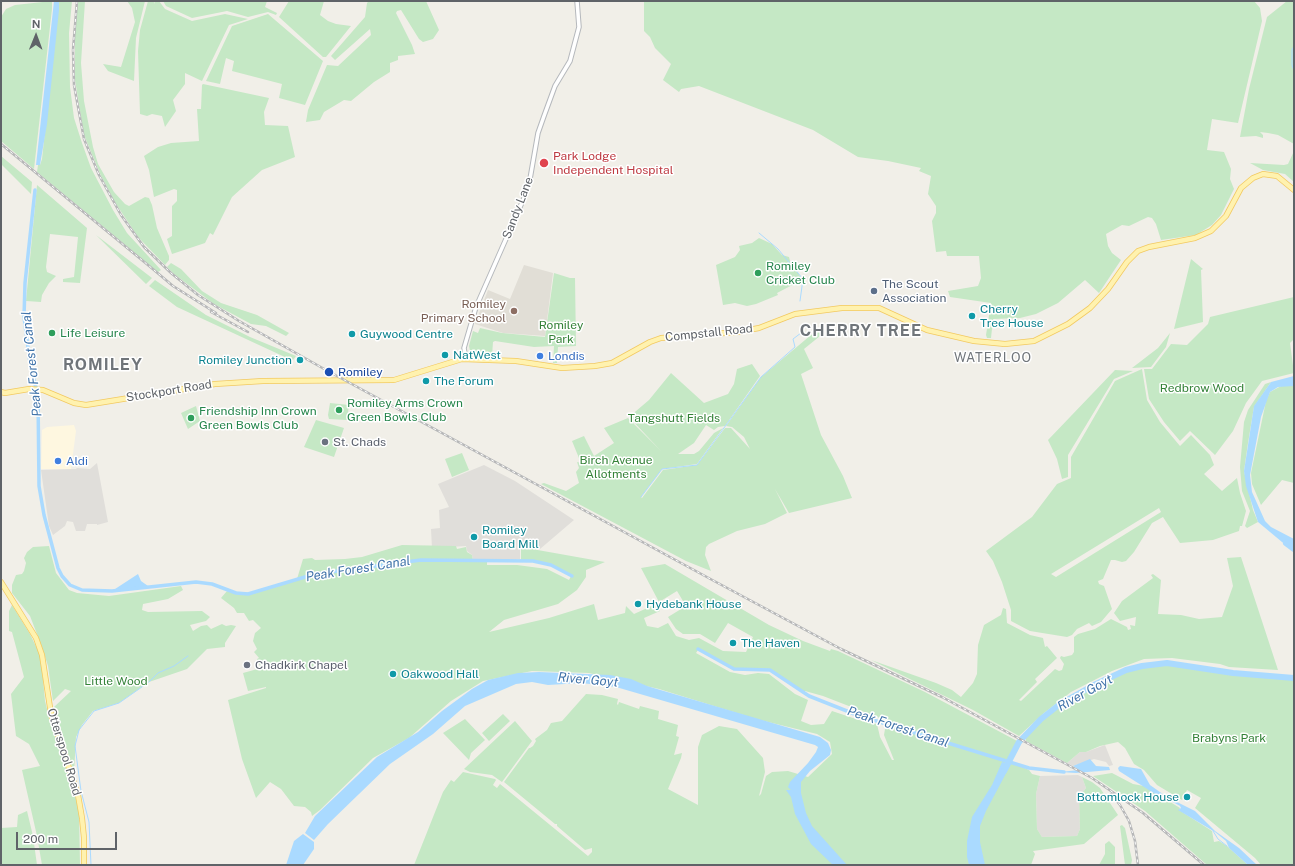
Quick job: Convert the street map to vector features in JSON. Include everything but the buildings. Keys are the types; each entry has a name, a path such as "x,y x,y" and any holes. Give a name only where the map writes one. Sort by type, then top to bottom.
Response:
{"main road":[{"name":"Compstall Road","path":"340,381 394,380 457,360 466,359 516,361 562,368 595,366 612,362 650,342 661,338 738,332 759,328 795,314 842,308 879,308 927,330 974,340 1005,344 1036,341 1068,324 1090,308 1108,289 1127,262 1138,251 1149,247 1200,237 1211,231 1226,216 1239,191 1253,178 1264,174 1277,176 1294,190"},
{"name":"Stockport Road","path":"1,392 5,393 30,389 41,390 74,403 86,405 215,384 263,381 340,381"},
{"name":"Otterspool Road","path":"1,582 36,638 42,655 51,714 78,795 84,838 84,865"}],"street":[{"name":"Sandy Lane","path":"466,359 464,348 476,307 524,198 542,122 555,86 570,61 579,27 579,9 577,1"}],"shaded area":[{"name":"Romiley Primary School","path":"524,265 553,273 545,336 503,333 475,324 488,290 510,299"},
{"path":"74,425 76,431 71,469 41,469 42,430 47,427"},
{"path":"97,463 108,522 97,525 87,524 85,531 76,531 73,522 67,521 65,526 53,535 49,526 41,470 77,468 90,469"},
{"path":"484,465 515,481 574,520 540,549 520,548 520,559 473,561 472,555 467,551 466,546 432,548 431,529 440,528 439,510 449,507 438,484"},
{"path":"1105,745 1113,765 1109,766 1106,762 1094,759 1073,766 1067,763 1080,752 1086,752"},
{"path":"1078,775 1082,777 1086,788 1079,797 1080,829 1077,836 1042,837 1037,829 1036,794 1040,776"}],"green space":[{"path":"52,1 34,169 1,141 1,17 6,9 15,5"},
{"path":"59,1 72,1 69,33 70,87 74,118 91,168 127,233 161,270 158,272 37,172 38,165 40,165 42,159"},
{"path":"78,1 85,1 81,63 84,101 98,164 114,192 125,204 129,206 145,197 149,198 157,228 169,256 169,260 165,265 138,237 116,204 101,176 84,135 75,80 75,33"},
{"path":"127,1 145,1 136,38 134,81 108,71 103,64 121,67 135,22 132,8"},
{"path":"148,1 153,1 155,4 154,1 159,1 165,9 192,21 225,14 248,19 229,25 202,81 185,73 185,84 173,100 176,111 165,127 162,116 152,114 147,116 140,114 138,51 140,30"},
{"path":"163,1 267,1 265,7 277,13 276,15 268,12 248,17 227,11 192,18 166,6"},
{"path":"289,1 324,1 320,15 328,21 336,24 351,26 326,57 323,57 279,17"},
{"path":"369,1 426,1 439,30 433,39 423,42 419,39 401,10 397,11 396,13 415,54 398,56 398,60 390,63 390,72 374,82 351,101 344,100 324,112 320,120 306,122 308,110 327,65 338,66 371,35 370,29 335,60 331,56 365,17 367,3"},
{"path":"644,1 1254,1 1260,8 1262,21 1238,123 1212,119 1207,150 1224,152 1231,169 1230,179 1234,189 1221,215 1212,225 1196,235 1161,240 1156,224 1152,218 1148,217 1129,226 1122,225 1106,234 1108,246 1112,253 1121,260 1099,293 1085,280 1058,303 1036,314 1020,318 993,319 991,338 987,338 986,335 991,303 950,297 948,291 978,286 981,278 979,256 947,256 946,251 936,252 932,221 936,213 936,206 928,194 931,176 919,171 921,168 888,161 858,157 813,130 699,86 681,89 679,92 663,80 671,64 655,48 650,37 644,31"},
{"path":"1287,1 1294,1 1294,144 1278,135 1268,133 1260,132 1263,135 1263,138 1256,136 1240,137 1249,89 1267,17"},
{"path":"268,14 323,61 305,105 279,98 282,84 232,71 234,61 226,58 220,84 206,81 232,26"},
{"path":"203,84 269,98 264,112 265,125 288,126 295,157 262,170 232,197 213,235 210,233 205,243 172,254 167,239 172,236 172,206 177,201 177,190 174,189 154,197 149,170 144,156 158,147 171,143 199,141 197,109 201,109"},
{"path":"1294,151 1294,182 1285,174 1263,170 1250,163 1288,164"},
{"path":"1,156 32,182 31,194 1,164"},
{"path":"37,185 87,228 80,283 63,282 63,279 74,277 78,237 50,234 46,267 47,272 56,276 49,283 42,295 41,302 26,301"},
{"path":"96,235 152,278 146,284"},
{"name":"Romiley Cricket Club","path":"759,238 772,244 782,255 789,257 791,265 796,269 802,280 777,293 778,295 756,304 747,306 735,303 723,305 716,265 735,257 740,250 739,246 752,243"},
{"path":"1191,259 1203,269 1201,270 1203,322 1174,329"},
{"path":"171,263 181,269 202,291 221,303 257,315 289,333 286,336 266,326 251,324 214,304 174,274 167,267"},
{"name":"Romiley Park","path":"554,273 575,278 576,346 558,347 557,363 553,363 554,346 534,347 495,341 493,342 492,356 471,355 469,346 473,331 478,333 480,328 502,333 545,337"},
{"path":"155,280 206,315 250,337 296,356 293,360 287,358 177,307 149,286"},
{"name":"Redbrow Wood","path":"1294,297 1294,339 1290,343 1294,373 1262,381 1246,403 1233,431 1215,455 1190,431 1180,441 1164,422 1149,399 1144,369 1152,369 1171,344 1187,345 1208,324 1210,317"},
{"path":"822,330 820,336 804,349 813,368 801,374 821,435 843,476 852,498 789,513 775,489 787,513 765,524 737,531 709,544 706,547 705,555 711,571 686,561 541,484 544,483 566,491 579,483 576,472 579,468 577,462 581,463 572,441 584,436 594,456 614,443 604,428 628,418 661,451 629,417 649,400 671,373 704,403 728,394 734,384 737,369 752,364 760,376 725,426 718,427 714,430 706,425 694,443 678,454 694,454 699,451 714,433 723,428 697,464 662,469 641,497 642,498 663,470 697,465 725,428 731,428 750,449 744,437 732,427 726,426 761,377 811,335"},
{"path":"1170,333 1166,347 1151,367 1132,368 1158,348"},
{"path":"1142,369 1147,400 1160,422 1180,446 1191,435 1210,455 1214,465 1204,474 1222,491 1237,478 1246,511 1242,526 1240,526 1239,531 1213,540 1180,543 1163,517 1152,523 1134,552 1126,561 1122,562 1111,560 1103,579 1098,581 1099,584 1104,586 1112,609 1101,622 1092,626 1089,623 1077,629 1072,635 1067,637 1030,631 1011,621 1011,610 1002,582 993,561 986,551 1032,517 1057,484 1071,478 1071,457 1115,381","holes":["1159,508 1161,512 1056,577 1051,574"]},
{"path":"1115,370 1133,371 1114,379 1068,455 1068,477 1062,479 1057,459 1048,440"},
{"path":"1271,382 1254,407 1248,443 1244,471 1253,510 1258,522 1247,528 1245,526 1250,511 1242,491 1240,467 1244,422 1248,410 1265,384"},
{"path":"1283,385 1294,386 1294,483 1282,480 1261,505 1252,484 1251,473 1266,401 1270,392"},
{"name":"Romiley Arms Crown Green Bowls Club","path":"330,403 349,405 347,420 329,419 328,415"},
{"name":"Friendship Inn Crown Green Bowls Club","path":"196,406 200,421 188,429 181,413"},
{"name":"St. Chads","path":"316,420 344,428 334,457 304,447"},
{"path":"462,453 469,470 452,477 445,459"},
{"path":"402,545 456,546 457,549 466,547 467,552 472,555 473,561 487,560 487,565 517,565 547,569 569,580 571,576 551,565 521,560 521,549 532,549 605,562 586,570 586,577 577,590 558,604 504,620 489,632 549,618 594,604 598,620 625,613 626,606 634,614 656,604 660,611 644,618 647,626 658,628 668,623 676,636 689,640 699,638 723,651 746,652 753,637 728,623 715,643 700,634 683,634 676,629 668,617 686,606 677,591 659,602 641,568 665,564 769,625 803,641 830,651 831,649 838,651 925,692 1019,742 1009,761 1029,770 1032,774 1040,776 1036,794 1037,829 1042,837 1077,836 1080,829 1079,797 1086,788 1082,777 1100,788 1118,815 1084,844 1033,851 1035,854 1031,865 414,865 443,792 451,780 454,782 463,772 495,779 496,780 493,785 497,788 500,784 588,856 592,852 592,848 585,850 557,826 557,824 555,824 504,782 529,748 533,746 536,741 535,739 547,730 551,723 562,721 586,694 602,695 618,699 618,705 619,702 639,709 640,706 659,711 658,719 678,725 676,736 679,737 674,755 682,753 668,789 698,805 698,747 702,735 719,726 737,729 763,758 765,772 759,796 761,794 766,776 772,772 788,771 808,777 832,754 830,742 817,734 756,719 659,689 589,673 532,671 483,681 451,701 409,738 373,758 312,816 311,812 305,807 294,806 281,789 270,782 256,798 242,759 228,700 266,688 248,691 243,673 261,668 257,659 259,658 254,652 257,649 253,641 255,633 261,628 253,620 249,621 244,613 237,613 234,608 221,598 227,591 253,593 297,579 303,559 345,559 362,557","holes":["698,650 734,669 770,670 804,693 805,691 823,696 890,722 894,726 885,729 884,735 894,760 892,760 880,737 877,724 832,711 824,724 811,725 801,721 808,700 795,694 769,674 758,673 745,675 730,672 696,653"]},
{"name":"Little Wood","path":"49,546 56,573 69,590 77,593 109,596 181,586 183,590 168,599 143,604 142,610 148,612 202,611 210,617 206,621 190,625 193,631 201,626 207,625 211,629 222,624 226,626 236,626 225,643 225,647 207,649 187,669 149,682 119,703 93,711 82,725 76,737 74,773 54,707 71,691 65,689 53,701 48,666 42,647 30,616 12,593 12,585 16,575 22,574 24,571 26,563 24,558 27,552 33,547"},
{"path":"1241,557 1278,670 1229,667 1220,664 1172,658 1144,659 1112,671 1071,692 1044,713 1019,736 973,710 871,660 936,683 952,690 961,697 973,683 977,674 978,645 984,625 1001,615 1003,608 1006,609 1007,623 1030,635 1043,638 1045,647 1047,646 1057,658 1035,679 1037,682 1019,700 1021,701 1055,669 1059,671 1062,670 1064,664 1060,658 1061,656 1064,657 1072,655 1074,652 1074,637 1078,634 1095,629 1111,619 1127,627 1128,630 1131,629 1130,625 1135,626 1136,617 1120,621 1114,613 1122,601 1153,578 1151,575 1153,574 1161,580 1158,614 1181,615 1199,619 1222,617 1233,586 1227,558"},
{"path":"12,605 30,634 41,657 45,701 51,725 74,791 79,812 80,865 42,865 22,770 40,766 29,744 16,736 11,694 24,677 12,632 9,631 9,611"},
{"name":"Brabyns Park","path":"1167,663 1233,673 1294,678 1294,865 1261,865 1255,858 1195,808 1201,798 1187,790 1182,800 1157,785 1144,770 1134,764 1125,748 1118,742 1100,746 1086,752 1080,752 1067,763 1026,741 1026,733 1041,719 1057,706 1094,685 1126,670 1142,666"},
{"path":"503,714 510,721 489,741 482,733"},
{"path":"465,719 485,740 471,753 469,760 443,733"},
{"path":"515,721 532,741 502,782 492,775 470,772 464,769"},
{"path":"1112,773 1133,784 1144,786 1180,808 1179,810 1212,831 1214,842 1219,841 1227,846 1248,865 1207,865 1145,811 1093,776"},
{"path":"27,811 33,836 37,865 1,865 1,828 17,827 18,815"},
{"path":"1122,825 1125,828 1132,860 1131,865 1125,865 1120,826"},
{"path":"1109,841 1115,847 1115,865 1099,865 1105,854 1105,844"}],"water":[{"path":"54,1 59,1 59,10 47,124 40,165 36,165"},
{"path":"1294,376 1294,386 1278,387 1270,392 1261,417 1250,475 1252,492 1265,521 1271,527 1294,539 1294,548 1288,547 1258,522 1246,486 1244,471 1254,406 1271,382"},
{"path":"138,574 141,581 148,586 112,591"},
{"path":"539,672 610,675 631,679 647,686 820,737 828,743 831,750 830,755 810,771 801,782 801,793 806,813 812,826 847,865 833,865 811,844 795,814 791,797 786,790 791,790 788,787 790,782 808,763 818,747 616,687 581,683 548,685 532,682 516,684 465,706 433,734 390,764 328,824 314,840 305,833 315,816 377,757 418,732 442,711 472,689 488,680 518,673"},
{"path":"1090,759 1096,766 1109,767 1110,770 1076,773 1060,772 1079,770 1073,766"},
{"path":"1002,762 1011,764 986,811 980,826 980,842 985,865 969,865 967,857 967,841 972,817 992,785"},
{"path":"1120,766 1141,769 1150,785 1167,797 1195,811 1215,831 1239,848 1257,865 1248,865 1229,848 1226,841 1215,832 1178,810 1181,808 1180,806 1166,798 1163,799 1119,771 1118,768"},
{"path":"303,834 314,842 314,849 303,865 286,865 294,841"}],"waterway":[{"path":"1294,46 1292,50 1292,65 1294,71"},
{"name":"Peak Forest Canal","path":"35,190 25,283 24,317 30,363 38,396 39,486 44,515 58,568 62,576 70,585 82,590 112,591 196,582 212,584 236,593 248,594 315,574 421,560 533,561 551,565 572,576"},
{"path":"759,233 778,249 803,279 800,301"},
{"path":"641,497 662,469 697,465 761,377 795,347 793,339 801,333"},
{"path":"1286,543 1294,549"},
{"name":"Peak Forest Canal","path":"698,649 734,669 770,670 809,696 857,715 1029,768 1064,772"},
{"path":"91,865 89,822 81,791 75,746 79,730 94,711 119,703 149,682 158,673 174,666 188,656"},
{"name":"River Goyt","path":"1004,771 1019,742 1041,719 1060,704 1094,685 1126,670 1142,666 1167,663 1233,673 1294,678"},
{"path":"1213,831 1218,839 1227,846"}],"railway":[{"path":"77,1 73,50 74,85 84,139 99,175 121,215 144,247 171,273 198,295 239,321 326,370 716,582 841,649 942,697 1092,778 1143,813 1204,865"},
{"path":"1,144 173,286 216,313"},
{"path":"211,312 248,332"},
{"path":"1111,794 1120,805 1129,821 1135,841 1138,865"}],"place":[{"name":"Park Lodge Independent Hospital","path":"544,163"},
{"name":"Romiley Cricket Club","path":"758,273"},
{"name":"The Scout Association","path":"874,291"},
{"name":"Romiley Primary School","path":"514,311"},
{"name":"Cherry Tree House","path":"972,316"},
{"name":"Life Leisure","path":"52,333"},
{"name":"Guywood Centre","path":"352,334"},
{"name":"NatWest","path":"445,355"},
{"name":"Londis","path":"540,356"},
{"name":"Romiley Junction","path":"300,360"},
{"name":"Romiley","path":"329,372"},
{"name":"The Forum","path":"426,381"},
{"name":"Romiley Arms Crown Green Bowls Club","path":"339,410"},
{"name":"Friendship Inn Crown Green Bowls Club","path":"191,418"},
{"name":"St. Chads","path":"325,442"},
{"name":"Aldi","path":"58,461"},
{"name":"Romiley Board Mill","path":"474,537"},
{"name":"Hydebank House","path":"638,604"},
{"name":"The Haven","path":"733,643"},
{"name":"Chadkirk Chapel","path":"247,665"},
{"name":"Oakwood Hall","path":"393,674"},
{"name":"Bottomlock House","path":"1187,797"}],"district":[{"name":"CHERRY TREE","path":"861,331"},
{"name":"WATERLOO","path":"993,358"},
{"name":"ROMILEY","path":"103,365"}],"park label":[{"name":"Tangshutt Fields","path":"674,418"},
{"name":"Birch Avenue Allotments","path":"616,467"}]}
